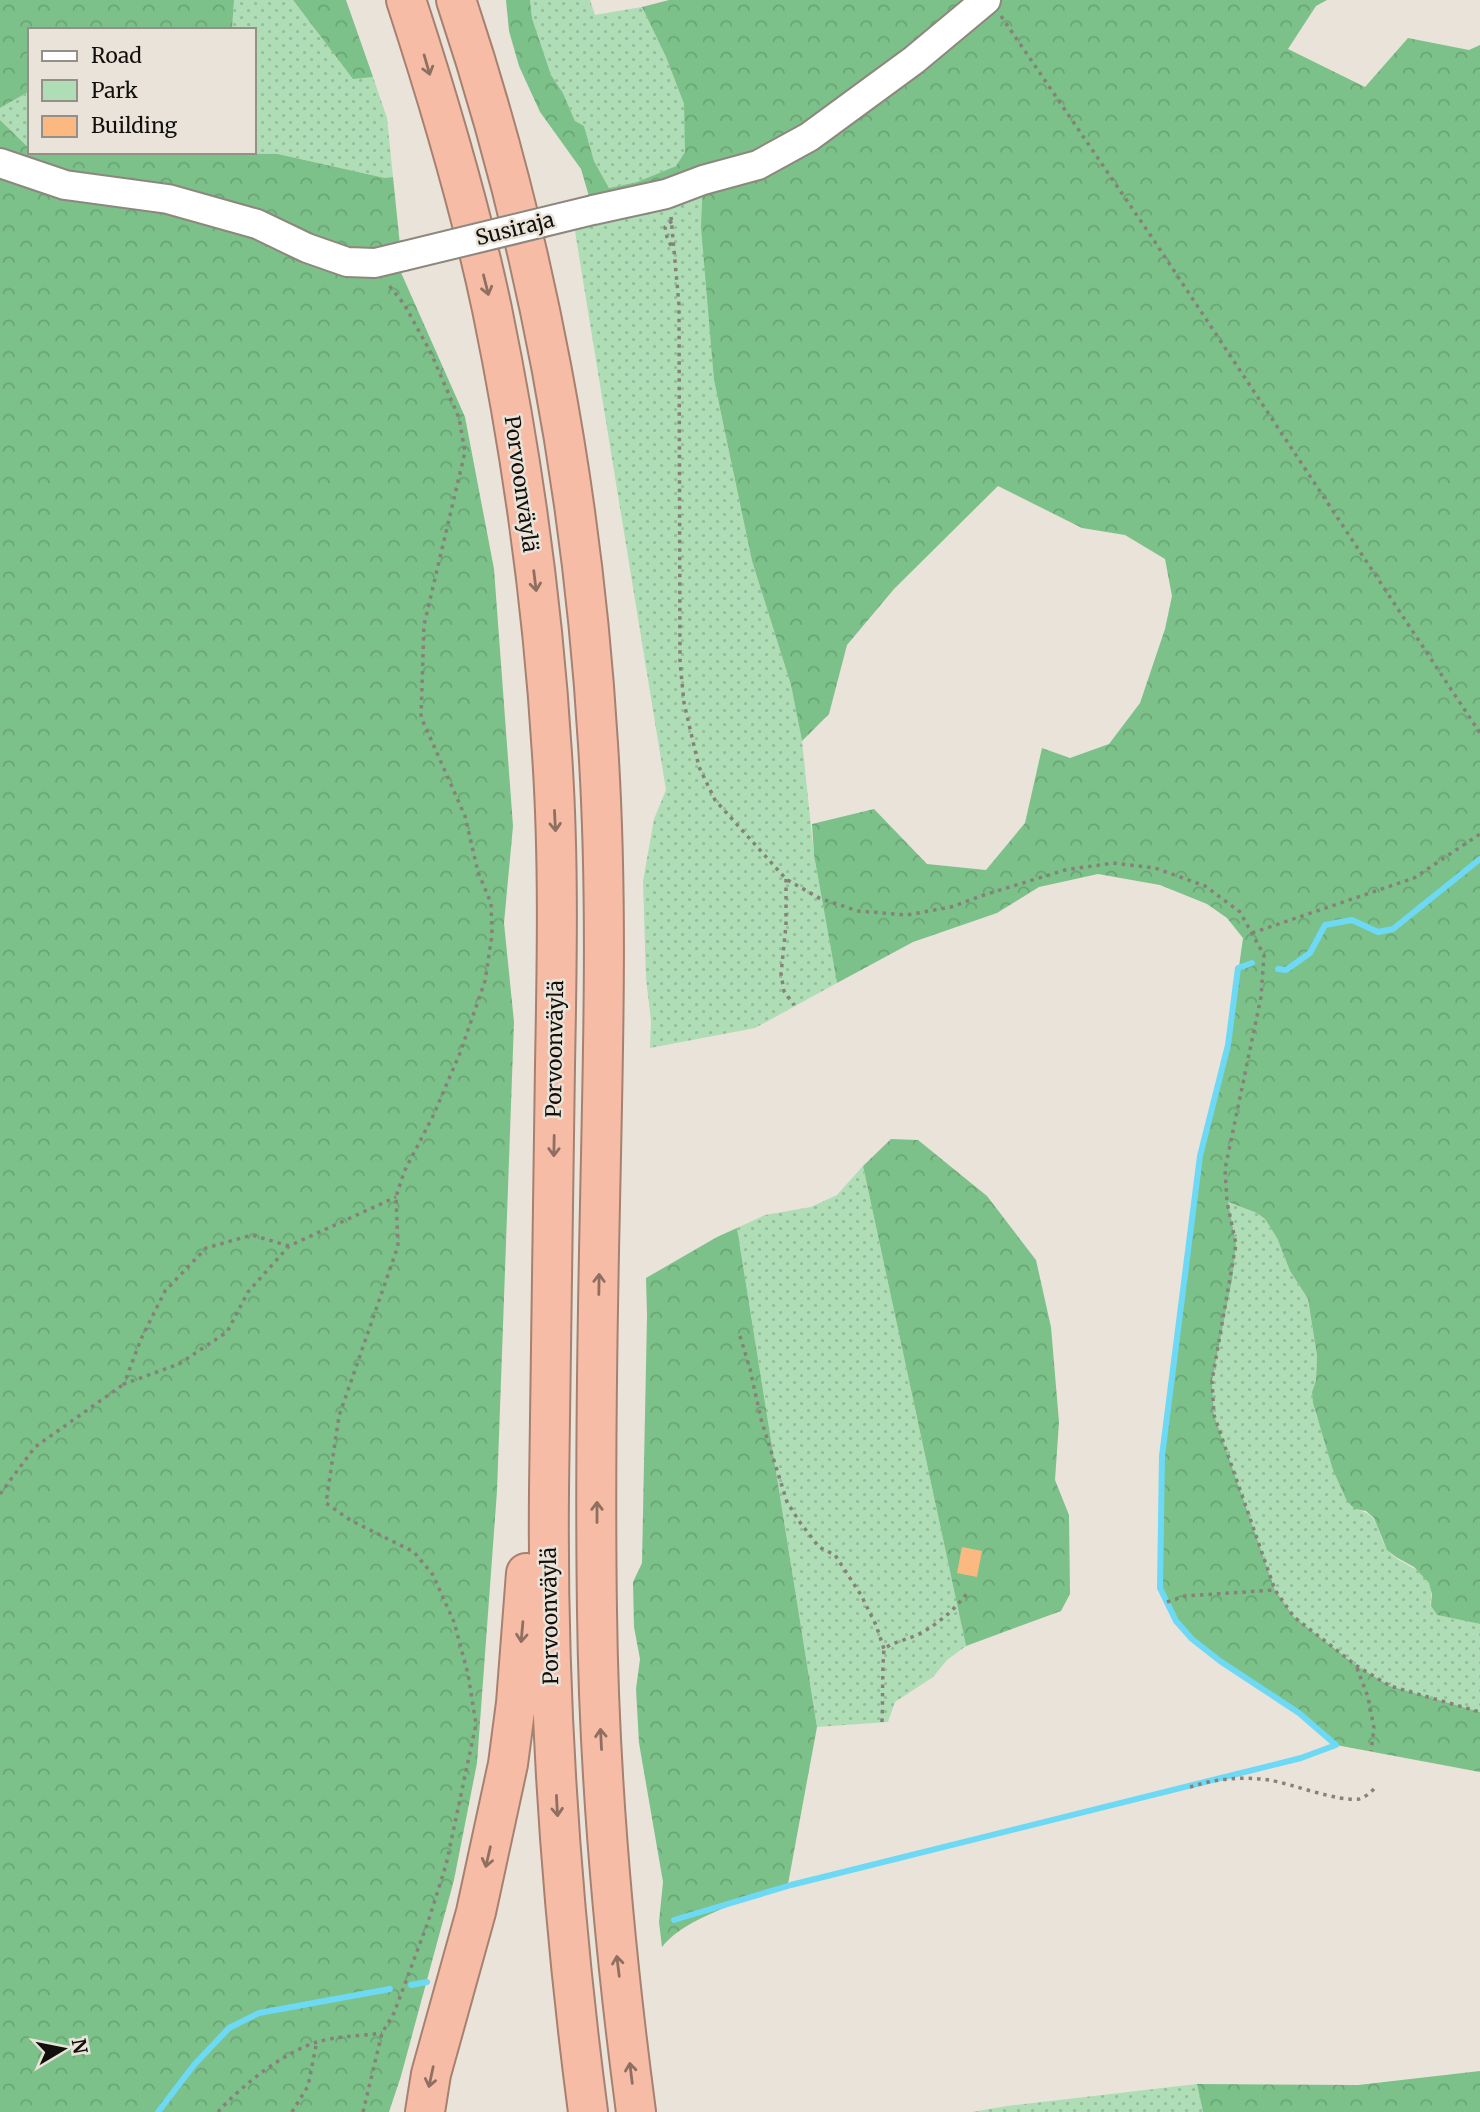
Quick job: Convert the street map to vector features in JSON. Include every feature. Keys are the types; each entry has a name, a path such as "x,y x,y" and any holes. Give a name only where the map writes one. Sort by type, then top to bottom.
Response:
{"highway":[{"name":"Porvoonväylä","path":"406,0 446,132 491,306 512,414 542,637 552,752 557,921 549,1620 553,1737 568,1945 588,2112"},
{"path":"456,0 496,131 534,286 566,458 590,640 598,744 604,918 597,1412 597,1629 606,1827 614,1931 636,2112"},
{"path":"425,2112 431,2074 476,1912 508,1763 524,1603 529,1493 550,1395"}],"street":[{"name":"Susiraja","path":"0,163 65,185 168,199 257,224 307,248 347,262 375,263 666,194 703,180 758,165 809,138 991,5"}],"path":[{"path":"991,5 1152,236 1480,733"},
{"path":"666,194 672,221 665,227 674,252 679,305 680,662 684,703 699,767 715,800 786,879 819,898 858,911 907,915 951,907 1065,870 1112,863 1155,868 1205,886 1240,912 1264,955 1261,997 1225,1169 1227,1202 1236,1244 1212,1381 1214,1415 1275,1590 1294,1617 1357,1666 1390,1686 1480,1712"},
{"path":"363,2112 382,2033 399,2002 446,1865 476,1724 468,1674 454,1622 433,1576 414,1552 350,1520 326,1503 340,1416 398,1246 396,1196 404,1172 433,1116 460,1053 485,981 491,925 491,903 478,872 465,816 421,716 424,625 465,452 459,418 432,353 404,304 387,284 375,263"},
{"path":"1252,933 1414,878 1480,834"},
{"path":"786,879 786,925 781,974 784,991 794,1005"},
{"path":"0,1494 35,1447 124,1384 178,1364 227,1332 248,1292 289,1246 396,1196"},
{"path":"124,1384 141,1339 165,1291 206,1248 252,1235 289,1246"},
{"path":"740,1336 761,1419 787,1502 819,1547 835,1555 861,1595 876,1625 884,1649 882,1722"},
{"path":"1167,1602 1185,1596 1275,1590"},
{"path":"884,1649 919,1634 953,1612 969,1591"},
{"path":"1357,1666 1368,1697 1374,1728 1371,1751"},
{"path":"1190,1787 1209,1781 1235,1778 1268,1780 1341,1798 1358,1799 1367,1796 1376,1787"},
{"path":"218,2112 285,2055 317,2041 382,2033"},
{"path":"292,2112 308,2086 317,2041"}],"green space":[{"path":"0,0 234,0 232,28 28,28 28,92 0,108"},
{"path":"234,0 293,0 353,78 373,77 387,118 393,177 385,178 278,154 256,154 256,28 232,28"},
{"path":"293,0 346,0 373,77 353,79"},
{"path":"506,0 530,0 532,18 551,75 563,93 575,121 584,126 594,161 609,188 637,182 676,166 685,152 684,104 666,57 642,7 669,0 1327,0 1316,6 1288,49 1365,87 1408,38 1469,50 1480,45 1480,1624 1437,1615 1431,1606 1429,1583 1414,1567 1387,1550 1374,1518 1366,1511 1355,1509 1347,1501 1333,1470 1313,1403 1317,1356 1308,1299 1290,1271 1277,1238 1265,1219 1257,1213 1228,1202 1236,1244 1232,1280 1212,1381 1214,1415 1275,1590 1294,1617 1357,1666 1390,1686 1480,1712 1480,1772 1336,1745 1299,1713 1220,1661 1192,1639 1176,1621 1160,1588 1162,1456 1200,1156 1228,1045 1243,938 1227,918 1207,904 1160,885 1098,874 1039,887 997,913 913,942 837,983 814,855 812,824 874,809 927,864 986,870 1025,823 1042,748 1070,758 1109,744 1140,703 1165,629 1172,596 1165,559 1125,535 1082,528 998,486 894,589 847,645 829,714 802,741 791,685 752,561 714,380 701,227 703,180 593,210 581,169 540,112 519,66 509,31"},
{"path":"530,0 590,0 595,15 642,7 666,57 684,104 686,152 676,166 637,182 609,188 594,161 584,127 575,121 563,93 551,75 532,18"},
{"path":"28,92 28,147 0,120 0,108"},
{"path":"0,120 28,147 28,154 278,154 385,178 393,177 400,245 399,268 465,417 494,569 513,826 504,923 514,1022 497,1491 477,1763 454,1880 389,2112 0,2112"},
{"path":"703,180 714,380 752,561 791,685 802,741 814,855 837,983 755,1028 650,1048 651,1021 646,978 643,881 654,819 666,790 574,225"},
{"path":"891,1139 918,1140 987,1196 1036,1260 1051,1327 1059,1422 1055,1480 1069,1515 1070,1594 1061,1611 966,1646 863,1166"},
{"path":"863,1166 966,1646 947,1660 933,1677 895,1702 888,1722 817,1727 737,1228 765,1215 811,1207 837,1195"},
{"path":"1227,1202 1257,1213 1265,1219 1277,1238 1290,1271 1308,1299 1317,1356 1316,1380 1312,1392 1316,1415 1355,1509 1370,1515 1377,1524 1387,1549 1397,1559 1426,1578 1431,1587 1431,1606 1437,1615 1480,1624 1480,1712 1390,1686 1357,1666 1294,1617 1275,1590 1214,1415 1212,1381 1232,1280"},
{"path":"737,1228 817,1727 788,1884 686,1926 662,1947 659,1922 663,1882 639,1743 636,1689 640,1659 634,1627 633,1582 642,1563 646,1278"},
{"path":"1480,2071 1480,2112 1203,2112 1197,2084 1358,2085"},
{"path":"1197,2084 1203,2112 972,2112 1007,2106"}],"building":[{"path":"962,1547 982,1551 977,1577 957,1573"}],"waterway":[{"path":"1278,969 1286,970 1310,953 1325,925 1352,920 1378,932 1393,929 1480,859"},
{"path":"674,1920 791,1885 1301,1758 1336,1745 1299,1713 1220,1661 1192,1639 1176,1621 1160,1588 1162,1456 1200,1156 1228,1045 1238,968 1252,963"},
{"path":"411,1985 427,1982"},
{"path":"158,2112 194,2065 229,2028 259,2013 390,1989"}]}
